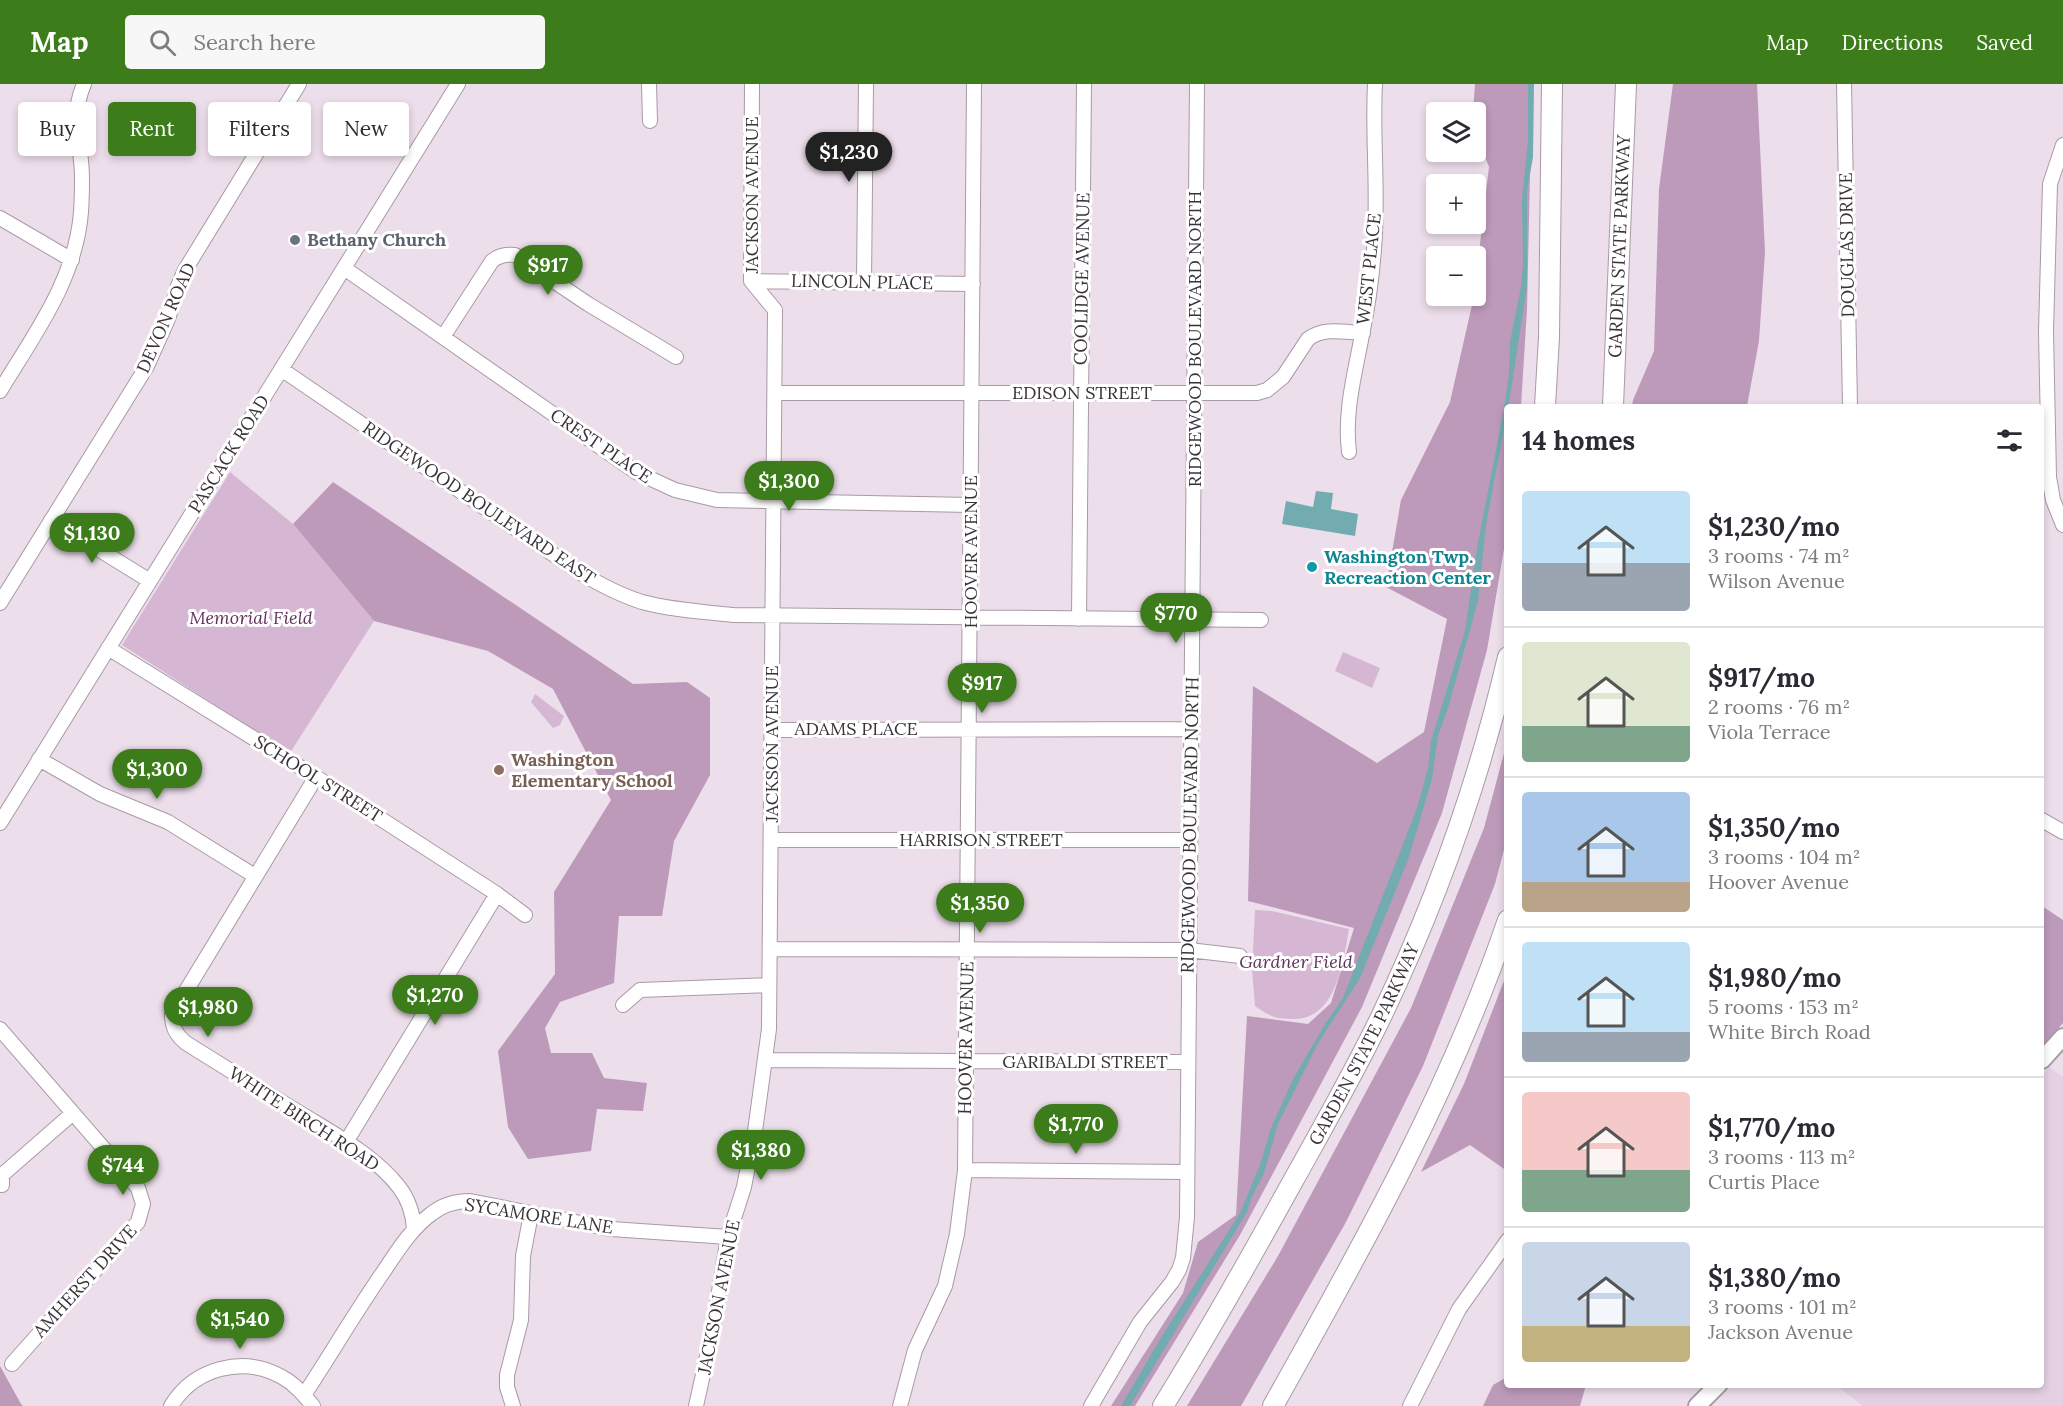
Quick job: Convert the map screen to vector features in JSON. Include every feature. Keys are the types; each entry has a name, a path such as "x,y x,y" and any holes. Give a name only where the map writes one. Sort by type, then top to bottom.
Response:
{"highway":[{"path":"1545,404 1549,337 1552,84"},
{"name":"GARDEN STATE PARKWAY","path":"1613,404 1626,84"},
{"name":"GARDEN STATE PARKWAY","path":"1163,1406 1228,1298 1332,1112 1396,985 1437,887 1461,821 1504,672"},
{"path":"1272,1406 1356,1254 1427,1118 1470,1020 1504,931"}],"main road":[{"path":"2044,1058 2063,1037"},
{"path":"1697,1406 1715,1388"}],"street":[{"path":"0,391 52,306 72,260 81,215 81,163 75,121 84,84"},
{"name":"DEVON ROAD","path":"0,603 147,366 165,327 185,270 299,84"},
{"name":"PASCACK ROAD","path":"0,823 458,84"},
{"path":"649,84 650,121"},
{"name":"JACKSON AVENUE","path":"696,1406 712,1334 728,1237 746,1176 755,1131 769,1029 775,310 751,281 752,84"},
{"path":"864,282 866,84"},
{"name":"HOOVER AVENUE","path":"900,1406 915,1350 945,1286 957,1233 965,1170 974,84"},
{"name":"COOLIDGE AVENUE","path":"1079,619 1084,84"},
{"name":"RIDGEWOOD BOULEVARD NORTH","path":"1091,1406 1140,1322 1172,1282 1183,1258 1187,1205 1197,84"},
{"name":"WEST PLACE","path":"1349,452 1347,435 1349,404 1363,333 1372,269 1376,207 1375,84"},
{"name":"DOUGLAS DRIVE","path":"1844,84 1850,404"},
{"path":"2063,145 2050,184 2046,332 2049,477 2047,501 2063,525"},
{"path":"0,218 72,260"},
{"path":"443,337 492,261 500,255 508,254 515,255 588,304 676,357"},
{"name":"CREST PLACE","path":"344,268 636,472 656,483 694,496 717,500 971,505"},
{"name":"LINCOLN PLACE","path":"751,281 973,284"},
{"name":"EDISON STREET","path":"775,393 1245,394 1267,390 1283,377 1303,346 1315,334 1330,331 1363,333"},
{"name":"RIDGEWOOD BOULEVARD EAST","path":"282,369 579,572 599,584 642,602 700,612 773,615 1261,620"},
{"path":"51,520 150,581"},
{"name":"SCHOOL STREET","path":"108,648 316,777 497,894 525,915"},
{"name":"ADAMS PLACE","path":"772,730 1191,729"},
{"path":"39,759 100,794 168,822 255,876"},
{"name":"WHITE BIRCH ROAD","path":"316,777 172,1014 175,1032 186,1043 346,1142 374,1162 397,1185 410,1206 414,1229"},
{"path":"2044,821 2063,832"},
{"name":"HARRISON STREET","path":"771,840 1190,840"},
{"path":"346,1142 497,894"},
{"path":"770,949 1189,950 1240,956"},
{"path":"623,1005 640,990 770,985"},
{"name":"AMHERST DRIVE","path":"0,1029 138,1188 141,1195 142,1213 138,1222 12,1364"},
{"name":"GARIBALDI STREET","path":"766,1060 1188,1062"},
{"path":"2,1185 2,1174 73,1113"},
{"path":"965,1170 1187,1172"},
{"name":"SYCAMORE LANE","path":"309,1401 363,1302 414,1229 443,1206 467,1201 611,1229 728,1237"},
{"path":"513,1406 507,1387 507,1375 521,1320 523,1256 531,1214"},
{"path":"1410,1406 1459,1310 1504,1246"},
{"path":"171,1406 192,1382 210,1372 228,1367 250,1367 270,1371 290,1382 309,1401"}],"shaded area":[{"path":"1475,84 1532,84 1527,310 1521,404 1504,404 1504,549 1487,650 1442,813 1362,1007 1240,1235 1135,1406 1111,1406 1183,1293 1198,1242 1236,1215 1247,1016 1308,1024 1331,1003 1354,928 1248,901 1253,686 1377,763 1424,732 1447,619 1386,587 1401,500 1450,402 1472,306 1486,306 1486,246 1480,246 1481,234 1486,234 1486,193 1489,167 1486,159 1486,102 1474,102"},
{"path":"1673,84 1757,84 1765,252 1759,341 1747,404 1632,404 1654,351 1659,189"},
{"path":"333,482 633,684 687,682 710,698 710,775 674,841 662,916 619,916 614,983 560,1002 545,1028 551,1053 592,1053 604,1078 647,1083 643,1111 597,1109 591,1151 528,1159 508,1127 498,1051 555,974 554,892 611,800 553,689 488,651 374,621 293,524"},
{"path":"1504,753 1504,850 1495,884 1423,1066 1346,1222 1241,1406 1187,1406 1278,1256 1411,1008 1484,828"},
{"path":"2044,907 2063,920 2063,1023 2044,1045"},
{"path":"1504,981 1504,1169 1470,1145 1421,1172 1464,1084"},
{"path":"2049,1067 2063,1077 2063,1406 1863,1406 1840,1388 2044,1388 2044,1073"},
{"path":"0,1366 21,1404 23,1406 0,1406"},
{"path":"1504,1379 1504,1388 1585,1388 1580,1406 1483,1406 1493,1385"}],"green space":[{"name":"Memorial Field","path":"230,472 293,524 374,621 290,753 122,645"},
{"path":"1343,652 1380,668 1372,688 1335,671"},
{"path":"535,694 564,716 560,725 553,728 531,702"},
{"name":"Gardner Field","path":"1255,910 1272,911 1349,929 1344,958 1335,987 1319,1010 1308,1017 1277,1018 1255,1006 1252,969"}],"water":[{"path":"1528,84 1534,84 1533,157 1527,191 1527,286 1509,404 1505,404 1510,342 1523,265 1522,200 1528,141"},
{"path":"1504,408 1504,429 1486,525 1478,601 1438,736 1432,779 1408,860 1360,978 1317,1045 1278,1124 1264,1173 1247,1212 1130,1406 1121,1406 1162,1336 1240,1213 1260,1165 1271,1128 1293,1079 1343,998 1417,808 1428,769 1431,741 1465,631 1477,548"},
{"path":"1316,491 1333,493 1331,509 1358,514 1355,536 1282,524 1286,501 1313,507"}],"place":[{"name":"Bethany Church","path":"295,240"},
{"name":"Washington Twp. Recreaction Center","path":"1312,567"},
{"name":"Washington Elementary School","path":"499,770"}]}
